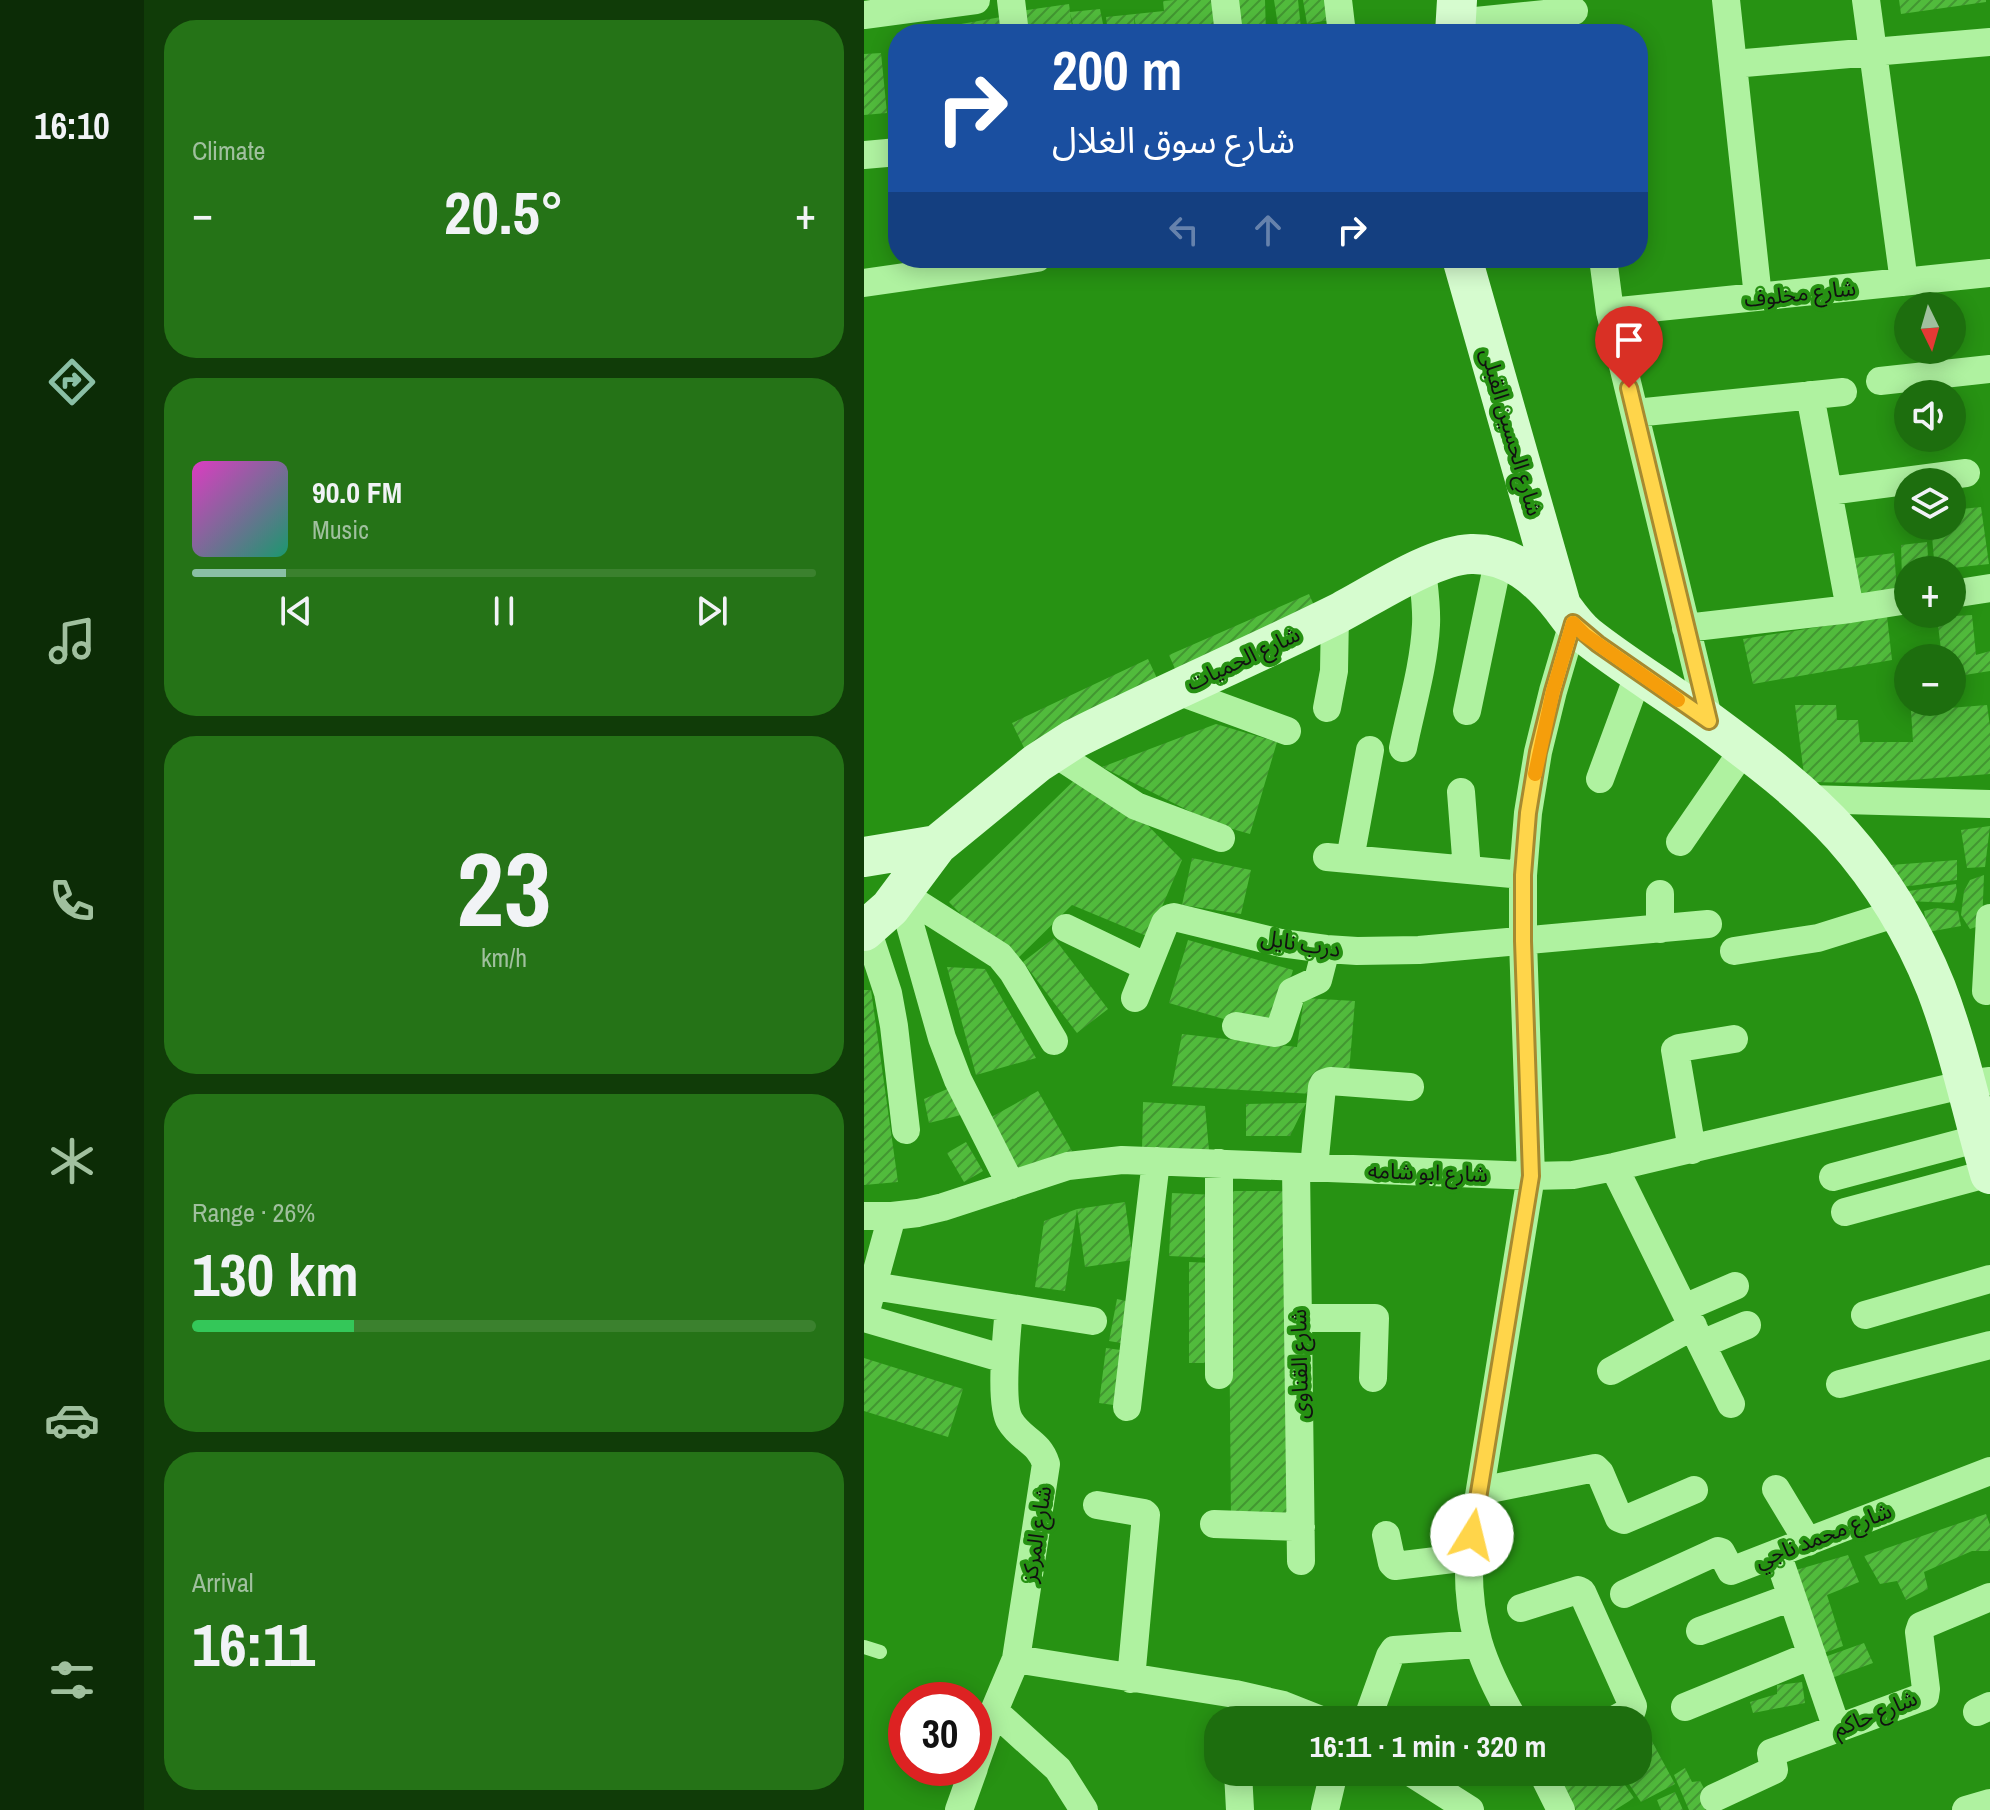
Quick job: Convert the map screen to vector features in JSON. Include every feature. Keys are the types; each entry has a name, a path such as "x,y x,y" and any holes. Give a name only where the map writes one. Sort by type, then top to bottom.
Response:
{"main road":[{"name":"شارع الحسين القبلى","path":"1465,268 1567,615"},
{"name":"شارع الحميات","path":"865,930 890,908 937,845 1053,752 1422,569 1467,554 1499,557 1530,573 1585,635 1709,721 1807,799 1842,835 1872,873 1919,949 1978,1083 1987,1162"},
{"name":"شارع الحميات","path":"864,857 937,845"}],"street":[{"path":"864,15 976,0"},
{"path":"1011,0 1014,24"},
{"path":"1225,0 1228,24"},
{"path":"1338,0 1341,24"},
{"path":"1726,0 1758,297"},
{"path":"1866,0 1904,282"},
{"path":"1456,19 1575,15"},
{"path":"1733,64 1990,42"},
{"path":"864,155 888,153"},
{"path":"864,283 968,268"},
{"path":"1604,268 1610,312 1709,721"},
{"name":"شارع مخلوف","path":"1610,312 1990,273"},
{"path":"1880,381 1990,369"},
{"path":"1635,413 1843,392"},
{"path":"1810,395 1850,609"},
{"path":"1829,491 1894,482"},
{"path":"1467,711 1499,557"},
{"path":"1403,748 1426,626 1422,569"},
{"path":"1966,592 1990,588"},
{"path":"1686,628 1894,602"},
{"path":"1327,708 1334,671 1335,614"},
{"path":"1506,1706 1487,1670 1478,1644 1468,1590 1469,1557 1531,1176 1523,875 1528,813 1538,752 1567,615"},
{"path":"1600,779 1639,673"},
{"path":"1175,690 1287,731"},
{"path":"1680,842 1744,749"},
{"path":"1370,750 1338,858 1523,875"},
{"path":"1053,752 1136,806 1221,838"},
{"path":"1461,792 1467,870"},
{"path":"1807,799 1990,804"},
{"path":"901,893 1000,956 1054,1041"},
{"path":"901,893 942,1038 958,1080 1011,1185"},
{"path":"1660,894 1660,929"},
{"path":"1734,951 1818,938 1898,913"},
{"name":"درب نايل","path":"1135,998 1165,923 1174,917 1281,943 1372,951 1419,950 1708,924"},
{"path":"1986,991 1990,918"},
{"path":"1066,928 1147,967"},
{"path":"865,930 888,993 906,1130"},
{"path":"1236,1026 1279,1032 1292,992 1318,980 1326,949"},
{"path":"1692,1150 1675,1050 1734,1039"},
{"name":"شارع القناوى","path":"1301,1561 1298,1318 1305,1167 1322,1087 1330,1081 1410,1087"},
{"name":"شارع ابو شامه","path":"878,1216 943,1207 1068,1166 1095,1161 1573,1175 1978,1083"},
{"path":"1127,1407 1156,1161"},
{"path":"1833,1177 1987,1162"},
{"path":"1845,1212 1987,1162"},
{"path":"1219,1163 1219,1375"},
{"path":"1614,1167 1731,1404"},
{"path":"878,1216 873,1286 864,1318 1005,1359"},
{"path":"1865,1315 1990,1279"},
{"path":"873,1286 1093,1321"},
{"path":"1611,1371 1693,1326 1735,1286"},
{"name":"شارع المركز","path":"992,1717 1016,1659 1046,1464 1038,1447 1015,1429 1007,1415 1005,1359 1009,1308"},
{"path":"1298,1318 1375,1318 1373,1378"},
{"path":"1693,1326 1747,1325"},
{"path":"1840,1384 1990,1345"},
{"path":"1480,1491 1595,1468 1619,1518 1624,1520 1694,1490"},
{"name":"شارع محمد ناجي","path":"1624,1594 1718,1551 1731,1571 1990,1471"},
{"path":"1776,1489 1808,1542"},
{"path":"1097,1505 1146,1515 1131,1679"},
{"path":"1214,1524 1301,1527"},
{"path":"1386,1535 1395,1566 1469,1557"},
{"path":"1777,1553 1837,1729"},
{"path":"1521,1608 1581,1591 1633,1706"},
{"path":"1700,1631 1792,1597"},
{"name":"شارع حاكم","path":"1714,1798 1774,1770 1771,1753 1925,1696 1921,1626 1990,1597"},
{"path":"1372,1706 1394,1650 1478,1644"},
{"path":"1685,1707 1812,1655"},
{"path":"1016,1659 1131,1679 1231,1706"},
{"path":"1259,1706 1286,1706"},
{"path":"994,1711 1058,1769 1084,1810"},
{"name":"شارع المركز","path":"959,1810 968,1786"},
{"path":"1239,1786 1240,1810"},
{"path":"1325,1810 1331,1786"},
{"path":"1432,1786 1470,1810"},
{"path":"1549,1786 1561,1810"},
{"path":"1966,1810 1990,1803"}],"lane":[{"path":"864,1647 880,1652"}],"building":[{"path":"1214,0 1218,24 1135,24 1134,15 1134,24 1107,24 1106,17 1164,11 1163,1"},
{"path":"1230,0 1265,0 1266,24 1236,24"},
{"path":"1274,0 1298,0 1300,24 1278,24"},
{"path":"1303,0 1326,0 1329,20 1307,24"},
{"path":"1899,0 1986,0 1986,2 1901,14"},
{"path":"1069,4 1072,24 1022,24 1020,11"},
{"path":"1100,9 1103,24 1073,24 1070,12"},
{"path":"1001,17 1002,24 961,24"},
{"path":"881,53 887,113 864,115 864,54"},
{"path":"1981,507 1989,564 1966,567 1966,556 1934,556 1932,540 1966,540 1966,509"},
{"path":"1927,542 1928,556 1901,556 1901,545"},
{"path":"1894,553 1894,589 1861,595 1855,558"},
{"path":"1309,594 1319,617 1179,678 1169,655"},
{"path":"1966,615 1972,615 1976,655 1990,651 1990,671 1966,675 1966,644 1940,644 1938,628 1966,628"},
{"path":"1887,616 1892,660 1753,684 1743,639"},
{"path":"1148,659 1163,691 1027,754 1012,723"},
{"path":"1795,705 1836,705 1837,720 1858,720 1860,742 1913,742 1911,716 1966,716 1966,707 1987,705 1990,774 1871,783 1805,782"},
{"path":"1216,724 1277,742 1250,834 1215,824 1102,767"},
{"path":"1089,766 1182,860 1149,937 1072,905 1011,965 949,902"},
{"path":"1990,826 1985,867 1967,868 1961,830"},
{"path":"1192,858 1251,870 1241,914 1182,905"},
{"path":"1957,860 1957,880 1886,889 1877,866"},
{"path":"1984,875 1982,925 1970,929 1961,915 1964,891 1970,880"},
{"path":"1956,884 1954,903 1907,901 1902,892"},
{"path":"1936,908 1958,911 1961,926 1928,932 1924,911"},
{"path":"1054,938 1108,1009 1077,1033 1023,962"},
{"path":"1188,940 1293,970 1275,1034 1169,1003"},
{"path":"947,967 985,969 1036,1058 976,1075"},
{"path":"864,990 871,990 898,1182 864,1185"},
{"path":"1304,998 1355,1001 1347,1096 1172,1086 1182,1034 1297,1047"},
{"path":"952,1087 965,1114 929,1123 924,1099"},
{"path":"1038,1091 1072,1151 1020,1180 986,1120"},
{"path":"1143,1102 1205,1106 1209,1150 1142,1150"},
{"path":"1306,1103 1290,1136 1246,1136 1246,1104"},
{"path":"966,1142 983,1171 964,1182 947,1153"},
{"path":"1228,1191 1286,1191 1290,1522 1231,1522"},
{"path":"1172,1193 1216,1195 1213,1258 1169,1256"},
{"path":"1125,1202 1133,1260 1085,1267 1077,1209"},
{"path":"1077,1209 1065,1291 1035,1287 1044,1221"},
{"path":"1189,1262 1215,1263 1214,1363 1189,1363"},
{"path":"1117,1299 1135,1303 1127,1344 1109,1341"},
{"path":"1106,1348 1128,1351 1121,1406 1099,1403"},
{"path":"864,1358 963,1389 948,1437 864,1411"},
{"path":"1986,1514 1990,1525 1990,1551 1972,1551 1924,1572 1928,1589 1906,1600 1897,1581 1880,1584 1864,1556"},
{"path":"1848,1555 1859,1582 1827,1595 1843,1646 1819,1655 1789,1572"},
{"path":"1864,1643 1873,1663 1829,1679 1819,1659"},
{"path":"1802,1682 1805,1703 1753,1713 1750,1702 1777,1694 1777,1685"},
{"path":"1652,1741 1675,1784 1641,1802 1630,1786 1652,1786"},
{"path":"1685,1768 1692,1782 1700,1781 1714,1807 1689,1810 1674,1775"},
{"path":"1564,1786 1626,1786 1634,1798 1615,1810 1576,1810"},
{"path":"1675,1792 1683,1810 1661,1810 1657,1800"}],"slow traffic":[{"path":"1535,774 1553,691 1573,623 1585,635 1678,700"}],"route":[{"path":"1472,1535 1531,1176 1523,941 1523,875 1528,813 1538,752 1573,623 1585,635 1709,721 1629,388"}]}
